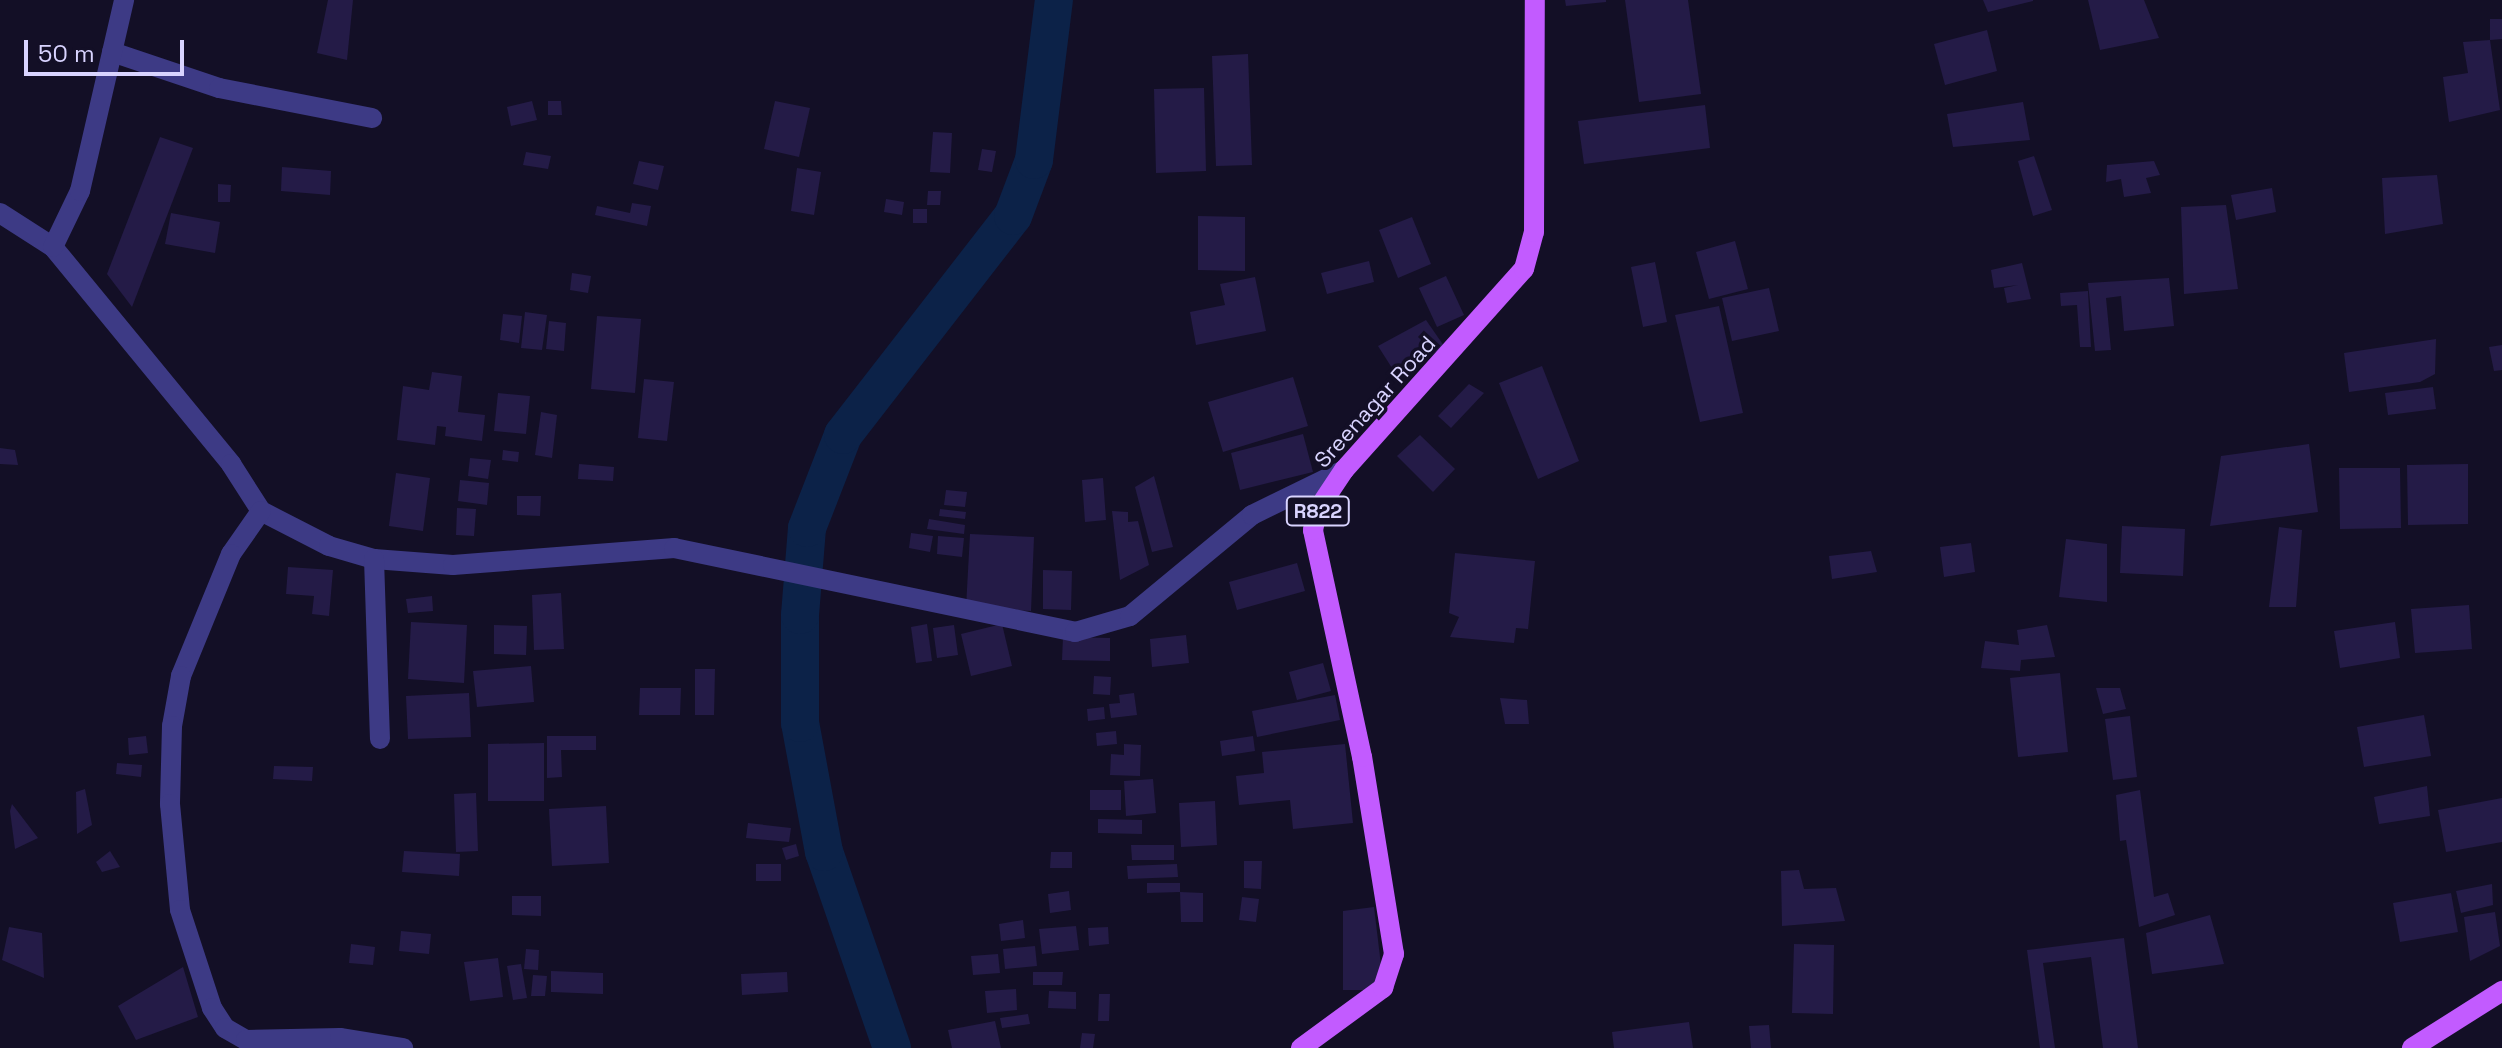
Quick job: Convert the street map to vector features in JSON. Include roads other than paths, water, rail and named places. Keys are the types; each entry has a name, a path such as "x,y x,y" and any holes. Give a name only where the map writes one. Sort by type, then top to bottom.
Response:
{"main road":[{"name":"Sreenagar Road","path":"1301,1048 1383,988 1394,954 1362,757 1314,550 1318,509 1344,470 1524,269 1534,232 1535,0"},
{"path":"2412,1048 2502,991"}],"street":[{"path":"53,247 80,191 124,0"},
{"path":"112,52 219,88 372,118"},
{"path":"0,213 53,247 231,464 261,511 329,546 374,559 453,565 674,548 1075,632 1130,616 1252,515 1344,470"},
{"path":"261,511 231,554 181,676 172,726 170,804 180,910 212,1008 225,1028 246,1040 340,1038 403,1048"},
{"path":"374,559 380,739"}],"waterway":[{"path":"892,1048 824,852 800,723 800,615 807,528 843,435 1013,216 1034,160 1054,0"}]}
